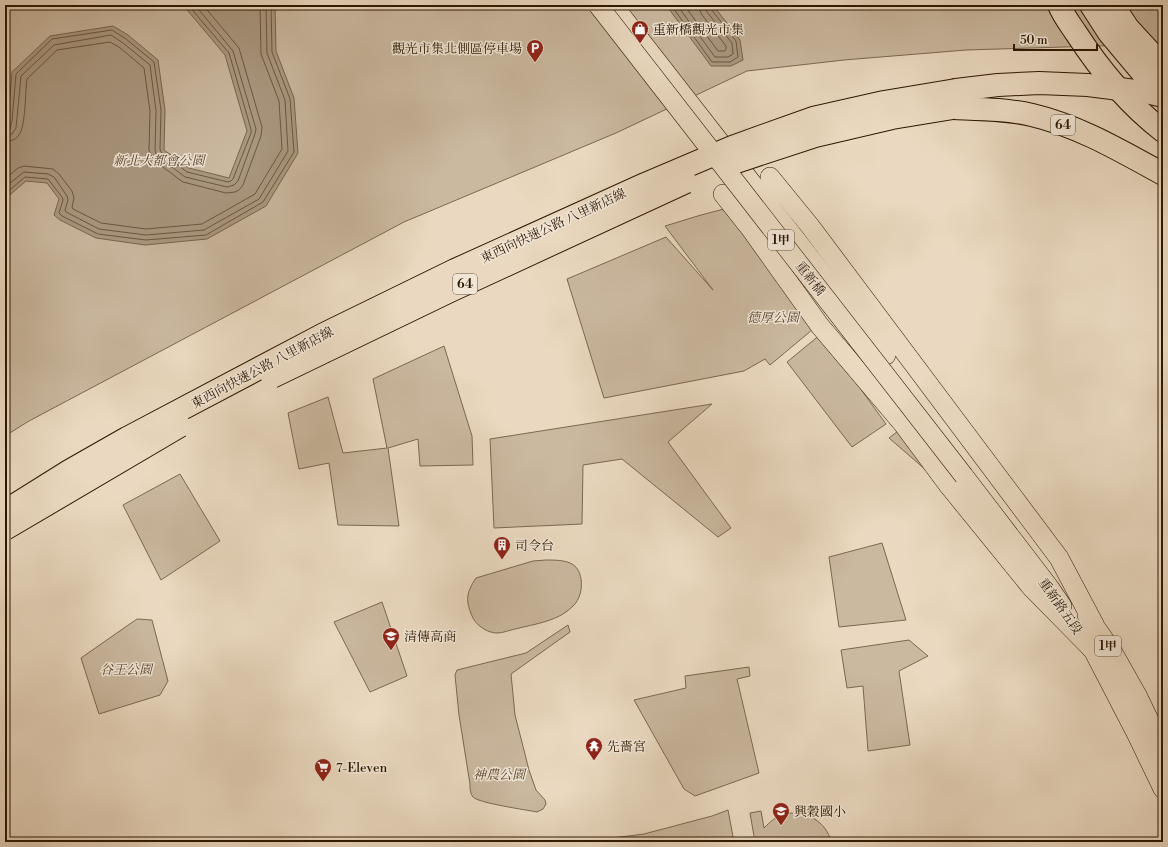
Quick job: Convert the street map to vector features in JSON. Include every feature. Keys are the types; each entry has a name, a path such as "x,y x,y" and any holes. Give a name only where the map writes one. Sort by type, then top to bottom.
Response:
{"highway":[{"path":"1059,5 1093,59 1122,94 1152,123 1163,131"},
{"path":"1091,5 1109,33 1136,66 1163,92"},
{"path":"1098,5 1110,24 1130,50 1152,76 1163,86"},
{"path":"1113,5 1128,28 1163,66"},
{"name":"64","path":"955,99 998,85 1039,83 1088,85 1151,93 1163,96"},
{"name":"64","path":"955,99 993,110 1032,115 1070,127 1113,147 1163,174"},
{"name":"東西向快速公路 八里新店線","path":"5,511 69,471 127,438 322,335 456,270 645,184 732,147 813,118 884,102 955,99"},
{"name":"東西向快速公路 八里新店線","path":"5,529 184,424 273,377 448,292 674,188 739,161 815,136 892,118 955,99"}],"main road":[{"name":"重新橋","path":"598,5 969,472"},
{"name":"重新橋","path":"613,5 969,472"},
{"path":"770,178 810,226 1059,558 1094,624"},
{"path":"723,194 750,228 820,326 902,424 1031,587 1093,650"},
{"name":"重新路五段","path":"969,472 1060,578 1094,624 1112,651 1138,697 1163,749"},
{"name":"重新路五段","path":"969,472 1093,650 1163,789"}],"green space":[{"name":"新北大都會公園","path":"5,5 1163,5 1163,44 966,50 844,60 747,71 616,133 404,222 29,421 5,436"},
{"name":"德厚公園","path":"724,209 818,325 770,365 765,359 744,371 604,398 567,279 666,237 713,290 665,226"},
{"path":"821,334 886,424 852,447 787,362"},
{"path":"444,346 472,436 473,465 420,466 418,439 388,448 399,526 338,525 329,463 299,469 288,413 328,397 343,453 387,448 373,379"},
{"path":"712,404 668,442 731,528 718,537 622,459 583,465 582,524 494,528 490,439"},
{"path":"898,431 934,477 889,438"},
{"path":"180,474 220,541 161,580 123,505"},
{"path":"882,543 906,620 839,627 829,557"},
{"path":"558,560 575,566 580,576 581,589 580,595 574,605 562,615 547,621 499,633 494,633 477,624 470,612 468,602 470,588 476,578 533,561"},
{"path":"382,602 407,676 370,692 334,622"},
{"name":"谷王公園","path":"137,619 152,620 168,681 160,695 99,714 81,658"},
{"name":"神農公園","path":"568,625 570,632 511,674 515,715 529,770 536,790 545,800 546,804 543,809 537,812 484,802 473,797 470,790 459,715 455,675 457,670 526,653"},
{"path":"909,640 928,656 899,671 910,745 868,751 863,686 847,688 841,650"},
{"path":"749,667 750,676 737,679 759,773 695,796 684,789 634,700 686,688 685,676"},
{"path":"728,810 734,842 605,842 604,839 644,834 712,816"},
{"path":"761,811 764,828 779,816 785,814 800,813 807,815 825,828 831,842 755,842 750,813"}],"water":[{"path":"183,5 275,5 276,51 294,98 298,153 266,206 207,239 145,245 96,238 60,220 54,215 59,199 47,183 26,181 5,199 5,135 8,120 12,72 50,36 113,26 128,35 158,60 165,110 164,150 189,168 229,178 247,131 225,55"},
{"path":"666,5 713,5 740,40 743,60 731,66 711,66"}],"place":[{"name":"重新橋觀光市集","path":"640,44"},
{"name":"觀光市集北側區停車場","path":"535,63"},
{"name":"司令台","path":"502,560"},
{"name":"清傳高商","path":"391,651"},
{"name":"先嗇宮","path":"594,761"},
{"name":"7-Eleven","path":"323,782"},
{"name":"興穀國小","path":"781,826"}]}
